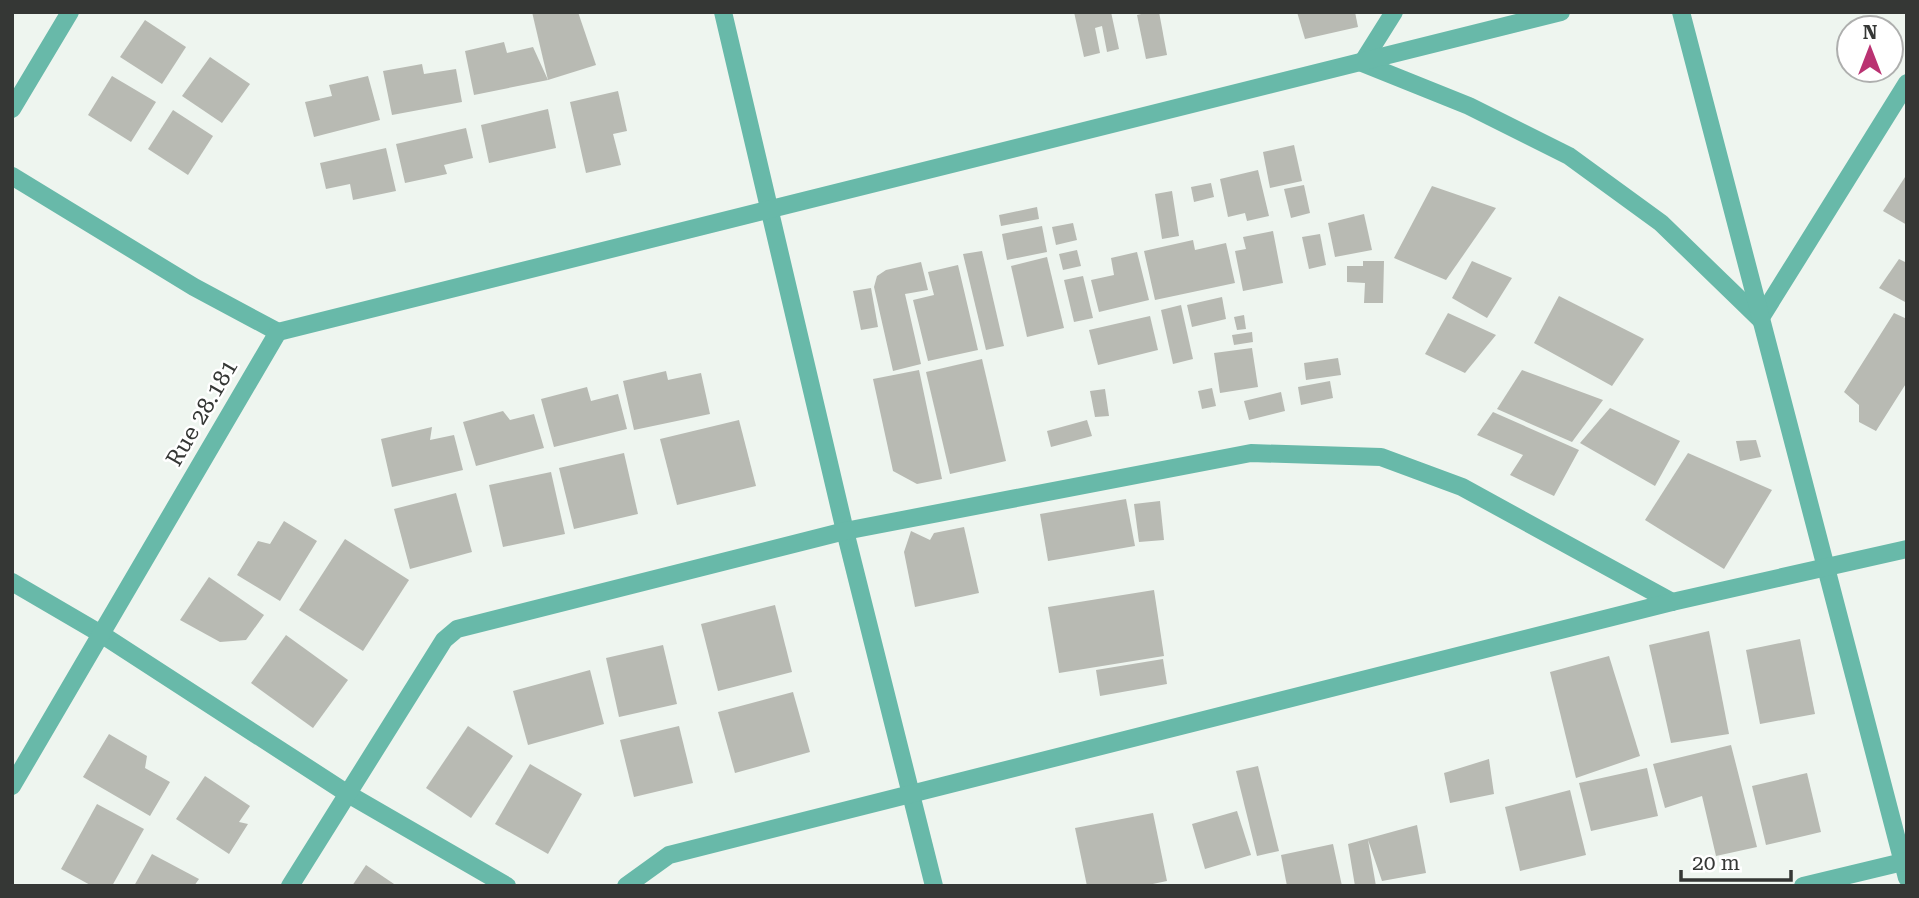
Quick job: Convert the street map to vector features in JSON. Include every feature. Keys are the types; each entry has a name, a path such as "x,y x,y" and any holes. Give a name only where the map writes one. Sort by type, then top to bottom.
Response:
{"street":[{"path":"12,108 70,12"},
{"path":"723,12 845,531 934,886"},
{"path":"1362,63 1394,12"},
{"path":"12,176 194,287 278,332 1561,12"},
{"path":"1681,12 1905,867 1803,886"},
{"path":"1362,63 1469,106 1569,156 1661,223 1760,319"},
{"path":"1760,319 1907,83"},
{"name":"Rue 28.181","path":"12,786 278,332"},
{"path":"290,886 444,640 457,629 845,531 1251,453 1381,457 1462,487 1672,602"},
{"path":"626,886 669,855 1672,602 1907,550"},
{"path":"12,582 101,634 348,794 507,886"}],"building":[{"path":"532,12 578,12 596,65 548,80"},
{"path":"1074,12 1111,12 1119,49 1107,52 1102,26 1095,28 1100,53 1084,57"},
{"path":"1159,12 1167,55 1146,59 1137,15"},
{"path":"1297,12 1355,12 1358,27 1305,39"},
{"path":"145,20 186,47 162,84 120,57"},
{"path":"504,42 507,53 533,47 548,80 474,95 465,51"},
{"path":"210,57 250,84 222,123 182,96"},
{"path":"422,64 424,74 456,69 462,102 392,115 383,71"},
{"path":"112,76 156,102 131,142 88,115"},
{"path":"368,76 380,120 314,137 305,102 332,96 329,85"},
{"path":"618,91 627,131 613,134 621,165 586,173 570,102"},
{"path":"548,109 556,148 489,163 481,125"},
{"path":"173,110 213,136 188,175 148,149"},
{"path":"466,128 473,158 444,165 447,174 405,183 396,144"},
{"path":"1294,145 1302,181 1270,188 1263,152"},
{"path":"386,148 396,191 353,200 350,184 326,189 320,163"},
{"path":"1258,170 1269,216 1247,221 1245,213 1228,217 1220,179"},
{"path":"1907,174 1907,225 1883,211"},
{"path":"1211,183 1214,197 1194,202 1191,187"},
{"path":"1304,185 1310,213 1291,218 1284,189"},
{"path":"1432,186 1496,208 1446,280 1394,258"},
{"path":"1172,191 1179,236 1162,239 1155,194"},
{"path":"1037,207 1039,219 1001,226 999,215"},
{"path":"1364,214 1372,250 1335,257 1328,223"},
{"path":"1073,223 1077,240 1056,245 1052,227"},
{"path":"1042,226 1047,252 1007,260 1002,234"},
{"path":"1273,231 1283,283 1243,291 1235,251 1246,249 1243,237"},
{"path":"1320,234 1326,265 1309,269 1302,237"},
{"path":"1193,240 1195,250 1226,243 1235,283 1155,300 1144,251"},
{"path":"1077,250 1081,266 1063,270 1059,254"},
{"path":"982,251 1004,346 986,350 963,254"},
{"path":"1137,252 1149,300 1099,312 1091,280 1114,275 1111,258"},
{"path":"1047,257 1064,328 1027,337 1011,266"},
{"path":"1899,259 1907,263 1907,303 1879,288"},
{"path":"1363,261 1384,261 1383,303 1364,303 1365,283 1347,282 1347,266 1363,266"},
{"path":"1472,261 1512,278 1487,318 1452,298"},
{"path":"921,262 928,290 905,294 921,364 893,371 874,287 877,276 886,270"},
{"path":"958,265 978,350 928,361 913,300 934,295 928,272"},
{"path":"1083,276 1093,318 1074,322 1064,280"},
{"path":"871,288 878,327 861,330 853,291"},
{"path":"1559,296 1644,339 1612,386 1534,343"},
{"path":"1222,297 1226,319 1192,327 1187,305"},
{"path":"1181,305 1193,359 1173,364 1161,310"},
{"path":"1448,313 1496,335 1465,373 1425,354"},
{"path":"1894,313 1907,319 1907,382 1876,431 1859,422 1859,405 1844,392"},
{"path":"1244,315 1246,329 1237,330 1234,317"},
{"path":"1150,316 1158,350 1098,365 1089,330"},
{"path":"1252,332 1253,342 1234,345 1232,335"},
{"path":"1252,348 1258,387 1220,393 1214,353"},
{"path":"1338,358 1341,375 1306,380 1304,363"},
{"path":"982,359 1006,461 950,474 926,372"},
{"path":"919,370 942,479 917,484 893,471 873,379"},
{"path":"1522,370 1603,400 1572,442 1497,409"},
{"path":"666,371 668,380 701,373 710,414 634,430 623,381"},
{"path":"1330,381 1333,398 1301,405 1298,387"},
{"path":"587,387 591,401 618,394 627,429 554,447 541,399"},
{"path":"1212,388 1216,406 1202,409 1198,391"},
{"path":"1105,389 1109,416 1095,417 1090,391"},
{"path":"1281,392 1285,411 1249,420 1244,401"},
{"path":"1610,408 1680,441 1655,486 1580,443"},
{"path":"503,411 510,420 534,414 544,448 476,466 463,422"},
{"path":"1493,412 1579,450 1554,496 1510,475 1523,455 1477,435"},
{"path":"739,420 756,486 677,505 660,439"},
{"path":"1087,420 1092,436 1051,447 1047,431"},
{"path":"432,427 430,440 454,435 463,470 392,487 381,439"},
{"path":"1756,440 1761,457 1740,461 1736,441"},
{"path":"624,453 638,514 574,529 559,468"},
{"path":"1688,453 1772,490 1724,569 1645,520"},
{"path":"551,472 565,534 503,547 489,485"},
{"path":"456,493 472,552 410,569 394,509"},
{"path":"1126,499 1135,546 1048,561 1040,514"},
{"path":"1160,501 1164,540 1139,542 1134,504"},
{"path":"284,521 317,541 280,601 237,575 258,541 270,544"},
{"path":"964,527 979,593 915,607 904,552 911,531 930,540 934,533"},
{"path":"345,539 409,580 363,651 299,610"},
{"path":"209,577 264,615 246,640 220,642 180,620"},
{"path":"1154,590 1164,656 1059,673 1048,607"},
{"path":"775,605 792,672 718,691 701,624"},
{"path":"1709,631 1729,734 1671,743 1649,645"},
{"path":"286,635 348,680 313,728 251,683"},
{"path":"1800,639 1815,714 1760,724 1746,650"},
{"path":"663,645 677,704 619,717 606,658"},
{"path":"1609,656 1640,756 1576,778 1550,672"},
{"path":"1163,659 1167,684 1100,696 1096,670"},
{"path":"590,670 604,724 528,745 513,691"},
{"path":"793,692 810,752 735,773 718,712"},
{"path":"468,726 513,756 471,818 426,788"},
{"path":"679,726 693,783 634,797 620,740"},
{"path":"109,734 147,756 145,768 170,782 150,816 83,777"},
{"path":"1731,745 1757,847 1716,856 1702,796 1665,808 1653,764"},
{"path":"1489,759 1494,794 1450,803 1444,773"},
{"path":"530,764 582,794 548,854 495,824"},
{"path":"1258,766 1279,851 1257,856 1236,771"},
{"path":"1647,768 1658,816 1591,831 1579,783"},
{"path":"1807,773 1821,832 1766,845 1752,786"},
{"path":"205,776 250,806 239,822 248,824 229,854 176,819"},
{"path":"1570,790 1586,855 1520,871 1505,807"},
{"path":"97,804 144,829 112,886 92,886 61,869"},
{"path":"1237,811 1251,855 1205,869 1192,824"},
{"path":"1153,813 1167,881 1143,886 1087,886 1075,828"},
{"path":"1417,825 1426,873 1382,881 1368,840 1376,886 1355,886 1348,844"},
{"path":"1333,844 1342,886 1287,886 1281,855"},
{"path":"152,854 199,879 194,886 134,886"},
{"path":"366,865 397,886 352,886"}]}
